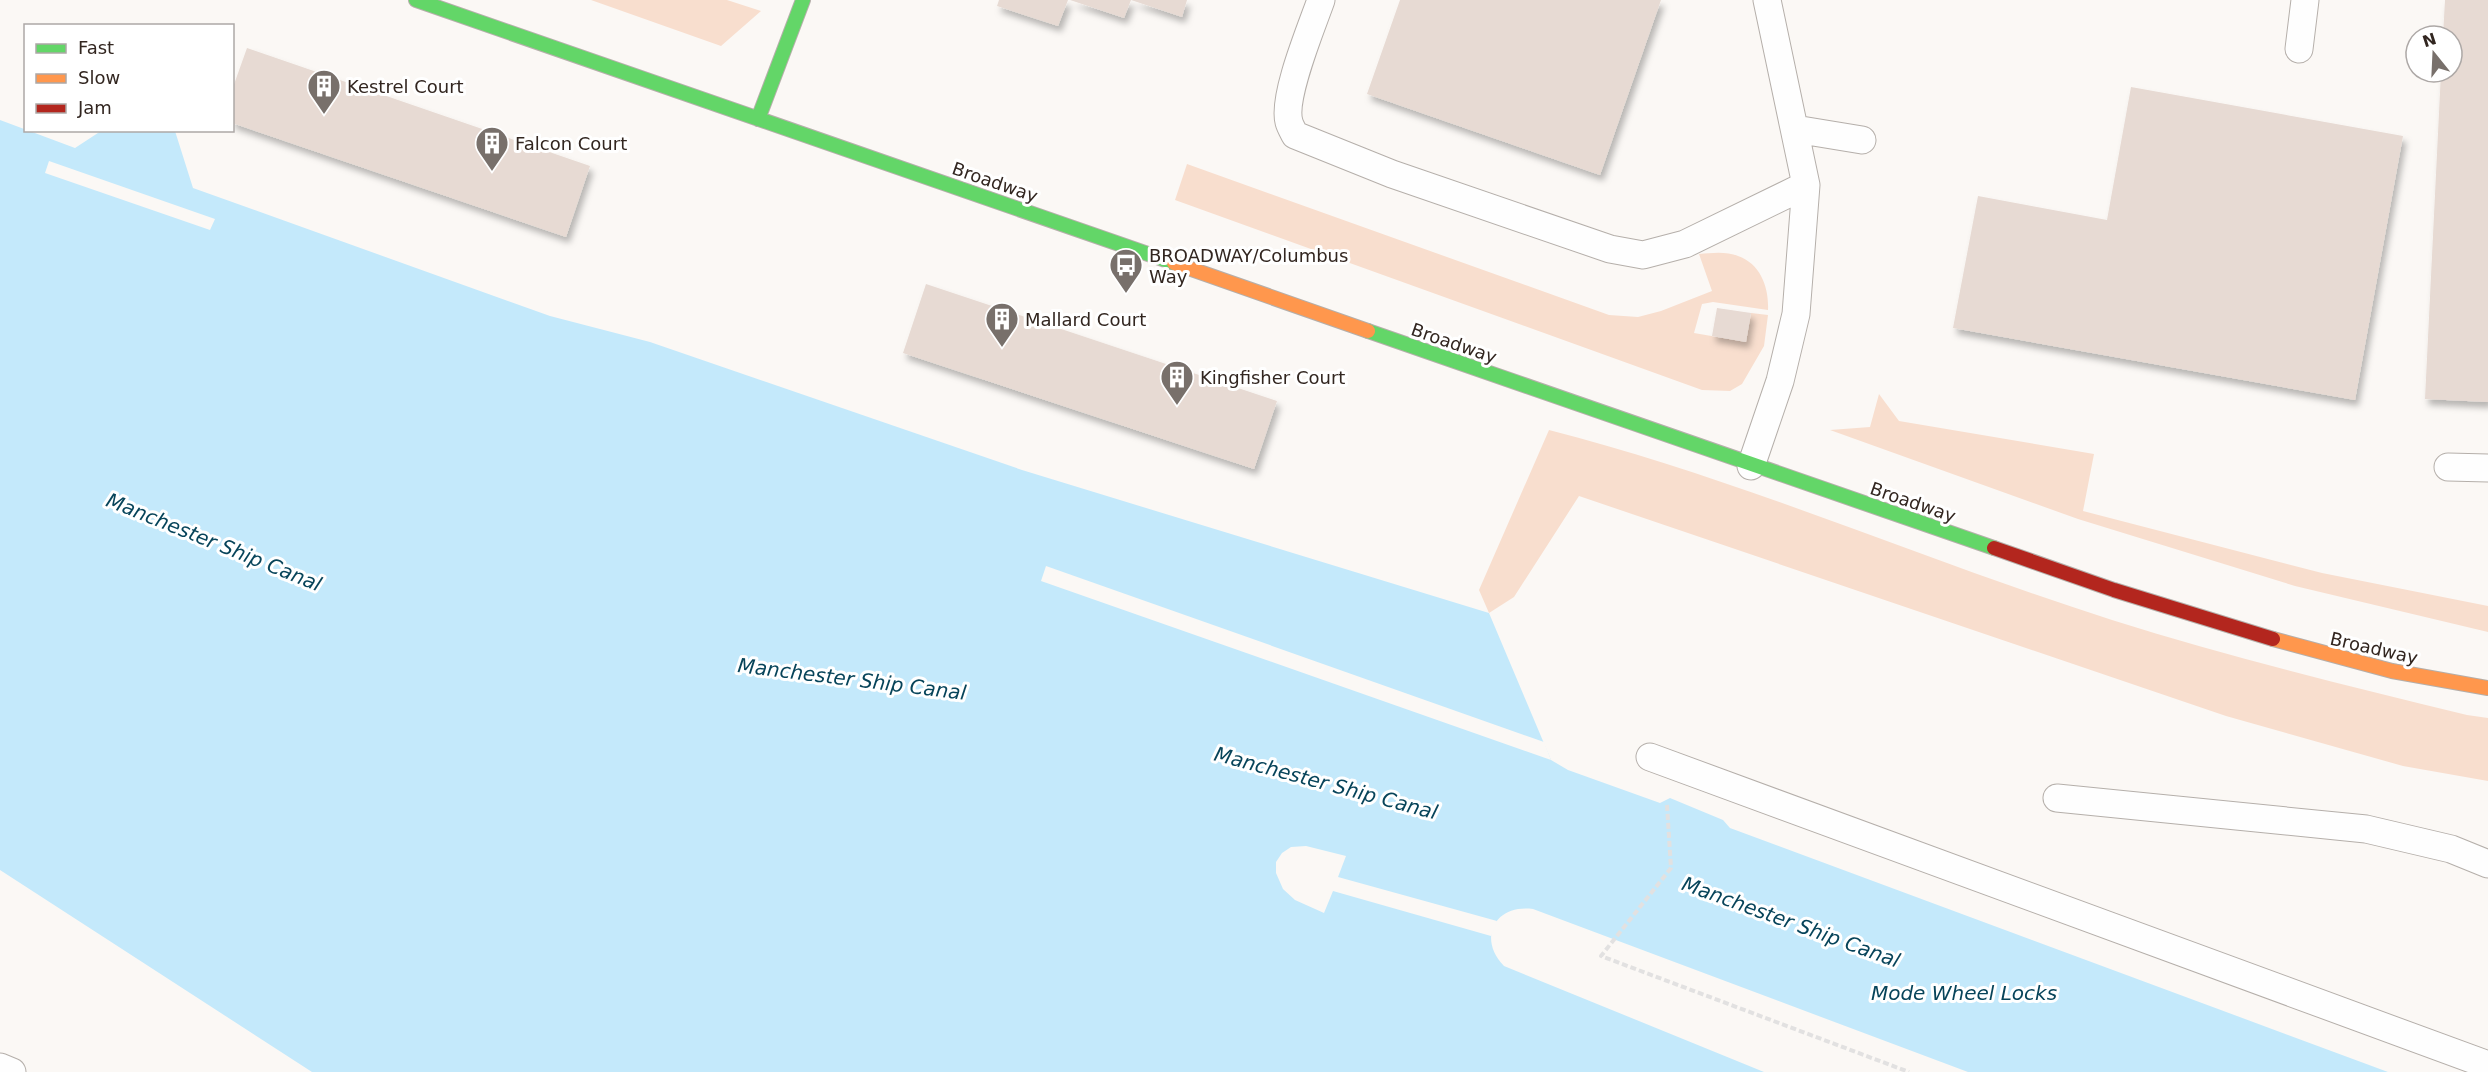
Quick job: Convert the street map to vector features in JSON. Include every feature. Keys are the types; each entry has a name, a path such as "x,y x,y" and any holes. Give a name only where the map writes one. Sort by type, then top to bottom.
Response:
{"street":[{"name":"Broadway","path":"416,0 1751,466 2114,590 2280,643 2380,670 2488,688"},
{"path":"758,119 803,0"}],"lane":[{"path":"1321,0 1297,70 1291,92 1288,120 1295,135 1392,174 1610,249 1643,255 1685,244 1806,185"},
{"path":"1751,466 1780,381 1796,314 1806,185 1767,0"},
{"path":"2299,49 2305,0"},
{"path":"1796,129 1862,140"},
{"path":"2448,467 2488,468"},
{"path":"1657,760 2488,1065"},
{"path":"2057,798 2366,829 2451,849 2488,864"},
{"path":"0,1067 12,1072"}],"path":[{"path":"1657,760 1671,868 1601,956 1909,1072"}],"shaded area":[{"path":"591,0 727,0 761,11 721,46"},
{"path":"1187,164 1609,315 1638,317 1661,311 1712,291 1699,254 1733,254 1746,260 1758,271 1765,285 1768,310 1713,302 1702,304 1694,333 1746,342 1751,313 1768,315 1764,346 1742,384 1730,391 1702,390 1175,200"},
{"path":"1879,394 1899,421 2094,454 2083,511 2322,573 2488,606 2488,632 2295,586 2078,519 1830,430 1870,427"},
{"path":"1549,430 1691,472 2041,597 2156,634 2333,682 2467,715 2488,718 2488,781 2403,766 2226,716 1579,496 1514,597 1489,613 1479,590"}],"water":[{"path":"0,120 24,129 24,132 32,132 75,148 99,132 175,132 193,188 550,316 650,342 1022,470 1489,613 1551,760 1568,770 1660,803 1670,798 1723,820 1730,828 2388,1072 1968,1072 1533,909 1520,909 1500,917 1491,934 1496,955 1504,966 1764,1072 312,1072 0,870"}],"pier":[{"path":"49,161 215,219 210,230 45,173"},
{"path":"1046,566 1544,742 1551,760 1041,581"},
{"path":"1306,846 1346,856 1338,877 1497,921 1491,936 1333,891 1324,913 1295,900 1283,889 1276,873 1276,862 1282,853 1291,847"}],"building":[{"path":"999,0 1068,0 1058,26 997,6"},
{"path":"1070,0 1131,0 1124,18"},
{"path":"1131,0 1187,0 1182,17"},
{"path":"1400,0 1661,0 1600,175 1367,94"},
{"path":"2445,0 2488,0 2488,402 2425,399 2440,84 2464,84 2464,24 2444,24"},
{"path":"247,48 590,166 566,237 234,124 234,84"},
{"path":"2131,87 2403,136 2355,400 1953,328 1978,196 2107,220"},
{"path":"926,284 1277,401 1254,469 903,353"},
{"path":"1717,308 1751,313 1746,342 1712,336"}],"traffic: fast":[{"path":"416,0 1174,263"},
{"path":"758,119 803,0"},
{"path":"1368,331 1994,548"}],"traffic: slow":[{"path":"1174,263 1368,331"},
{"path":"2273,639 2392,671 2488,688"}],"traffic: jam":[{"path":"1994,548 2114,590 2273,639"}],"place":[{"name":"Kestrel Court","path":"324,115"},
{"name":"Falcon Court","path":"492,172"},
{"name":"BROADWAY/Columbus Way","path":"1126,294"},
{"name":"Mallard Court","path":"1002,348"},
{"name":"Kingfisher Court","path":"1177,406"}],"water label":[{"name":"Manchester Ship Canal","path":"214,542"},
{"name":"Manchester Ship Canal","path":"852,679"},
{"name":"Manchester Ship Canal","path":"1326,783"},
{"name":"Manchester Ship Canal","path":"1791,922"},
{"name":"Mode Wheel Locks","path":"1964,993"}]}
